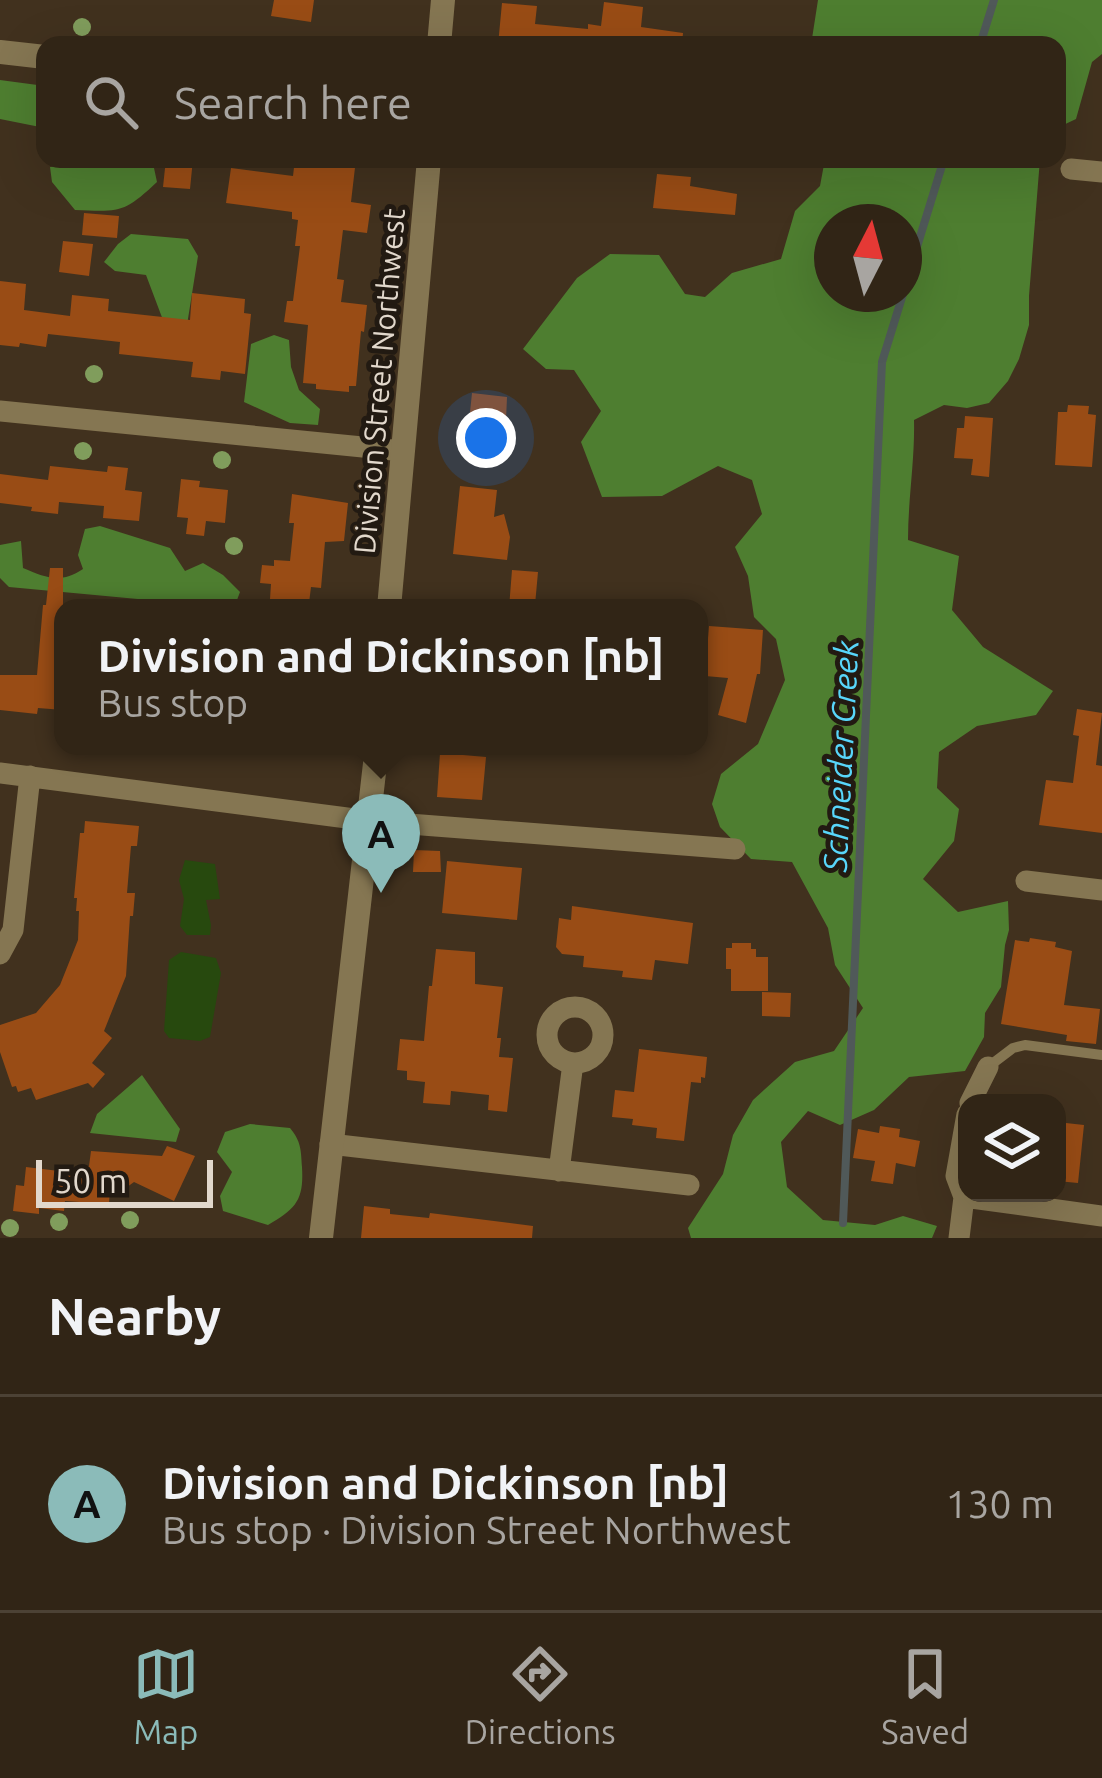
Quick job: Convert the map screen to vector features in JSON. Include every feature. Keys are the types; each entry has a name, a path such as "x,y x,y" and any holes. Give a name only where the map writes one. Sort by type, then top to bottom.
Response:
{"street":[{"path":"440,36 443,0"},
{"path":"0,52 36,56"},
{"name":"Division Street Northwest","path":"390,599 428,168"},
{"path":"1071,169 1102,172"},
{"path":"0,411 403,451"},
{"path":"321,1238 375,755"},
{"path":"0,773 370,820 735,849"},
{"path":"0,954 13,930 30,776"},
{"path":"1026,881 1102,890"},
{"path":"559,1171 573,1063"},
{"path":"974,1094 988,1067"},
{"path":"330,1144 689,1185"},
{"path":"959,1238 963,1202"},
{"path":"1000,1202 1102,1216"}],"lane":[{"path":"988,1067 1013,1048 1025,1046 1102,1055"}],"green space":[{"path":"818,0 1102,0 1102,54 1092,62 1076,119 1066,124 1066,36 812,36"},
{"path":"0,80 36,85 36,126 0,119"},
{"path":"50,168 154,168 157,182 137,200 102,211 75,210 52,182"},
{"path":"823,168 1039,168 1029,325 1019,359 989,403 967,408 944,405 914,420 908,540 959,556 952,610 983,647 1053,691 1036,715 977,726 939,752 937,788 959,809 954,841 923,879 958,912 1008,901 1001,987 985,1013 984,1037 965,1071 909,1077 874,1110 840,1125 808,1111 781,1142 787,1187 823,1220 875,1225 903,1216 937,1226 932,1238 691,1238 688,1228 723,1174 733,1135 753,1100 795,1062 834,1051 863,1008 835,965 828,928 792,862 751,859 720,827 712,804 721,774 758,744 785,680 776,639 754,617 748,576 735,547 762,514 752,480 718,466 662,496 602,497 581,442 601,411 574,370 546,369 523,349 577,278 610,254 659,255 685,294 705,297 732,273 781,259 795,211 820,186"},
{"path":"131,234 188,239 198,256 187,325 166,328 146,275 115,271 104,262"},
{"path":"274,335 289,340 299,390 320,409 318,425 290,423 244,402 251,344"},
{"path":"100,526 170,548 185,571 203,563 240,592 237,599 138,599 9,587 0,578 0,545 21,541 23,568 53,578 75,574 83,569 78,555 85,529"},
{"path":"185,860 215,864 220,899 206,900 210,935 187,935 180,926 184,899 179,880"},
{"path":"181,952 216,958 221,973 210,1037 200,1041 169,1038 164,1031 169,960"},
{"path":"142,1075 180,1129 176,1142 90,1133 97,1114"},
{"path":"250,1124 290,1128 301,1151 300,1196 268,1225 223,1211 220,1196 232,1172 217,1152 225,1132"}],"building":[{"path":"274,0 314,0 311,22 271,16"},
{"path":"604,2 643,7 641,27 683,36 499,36 502,3 537,6 535,24 601,26"},
{"path":"165,168 192,168 190,189 163,187"},
{"path":"231,168 293,176 294,168 355,168 351,202 371,205 367,233 343,230 337,279 344,280 341,302 367,305 356,386 349,386 349,392 303,383 308,325 284,322 287,301 293,301 298,220 292,219 292,212 226,203"},
{"path":"657,174 691,177 690,186 737,194 735,215 653,208"},
{"path":"84,213 119,216 117,238 82,235"},
{"path":"63,241 93,244 89,276 59,272"},
{"path":"0,281 26,284 24,310 70,316 72,295 109,299 108,311 190,320 192,293 245,299 244,313 251,314 245,374 221,371 220,380 191,377 193,362 119,354 120,342 48,334 46,347 0,345"},
{"path":"472,393 507,397 505,444 467,441"},
{"path":"1068,405 1089,406 1088,414 1096,415 1092,467 1055,465 1058,412 1067,412"},
{"path":"965,416 993,418 989,477 971,475 973,459 954,458 957,428 964,428"},
{"path":"50,466 107,472 108,466 128,468 125,490 142,492 139,521 103,518 104,506 59,502 58,514 0,503 0,474 48,480"},
{"path":"181,479 200,481 199,487 228,490 225,523 206,521 204,536 186,534 188,518 177,517"},
{"path":"460,486 497,490 494,517 504,514 510,537 507,560 453,554"},
{"path":"292,494 348,503 344,541 325,542 321,588 311,587 310,599 270,599 271,584 260,583 262,565 290,561 294,523 289,523"},
{"path":"50,568 63,568 63,599 54,599 54,709 38,708 37,714 0,710 0,675 37,675"},
{"path":"512,570 538,572 536,599 510,599"},
{"path":"709,626 763,630 760,674 746,723 718,715 728,678 708,676"},
{"path":"1077,709 1102,713 1096,765 1102,766 1102,833 1039,825 1046,780 1073,783"},
{"path":"440,755 486,757 482,800 437,797"},
{"path":"85,821 139,826 137,846 131,846 127,893 135,893 126,976 104,1031 112,1038 92,1063 105,1074 93,1088 88,1083 36,1100 31,1088 18,1092 12,1087 0,1052 0,1025 36,1013 60,985 78,940 79,911 74,898"},
{"path":"414,850 440,851 441,872 413,872"},
{"path":"447,861 522,868 517,920 442,913"},
{"path":"572,906 693,923 688,964 655,960 652,980 583,967 584,956 562,954 556,947 559,918 571,920"},
{"path":"1030,938 1056,942 1055,947 1072,951 1064,1005 1100,1009 1096,1044 1001,1024 1015,940 1029,942"},
{"path":"732,943 751,943 756,957 768,957 768,991 731,991 726,948 732,948"},
{"path":"436,949 475,952 475,984 503,987 499,1057 513,1058 507,1112 488,1110 489,1095 451,1091 450,1105 423,1103 425,1082 407,1080 407,1071 397,1070 400,1039 424,1041"},
{"path":"762,992 791,993 790,1017 762,1016"},
{"path":"639,1049 707,1057 705,1078 701,1077 701,1083 691,1082 684,1141 656,1138 657,1128 612,1117 615,1090 634,1092"},
{"path":"1066,1123 1084,1125 1078,1183 1066,1182"},
{"path":"880,1126 900,1129 899,1137 920,1141 915,1167 896,1163 893,1184 871,1181 875,1161 853,1158 858,1129 879,1133"},
{"path":"167,1146 195,1156 174,1201 134,1182 123,1190 110,1188 109,1204 65,1201 64,1211 13,1211 16,1185 24,1186 26,1167 84,1174 91,1151 162,1156"},
{"path":"364,1206 390,1209 390,1214 429,1218 430,1213 533,1226 532,1238 361,1238"}],"waterway":[{"name":"Schneider Creek","path":"983,36 994,0"},
{"name":"Schneider Creek","path":"922,231 941,168"},
{"name":"Schneider Creek","path":"843,1223 882,362 897,312"}],"place":[{"name":"Division and Dickinson [nb]","path":"381,893"}]}
